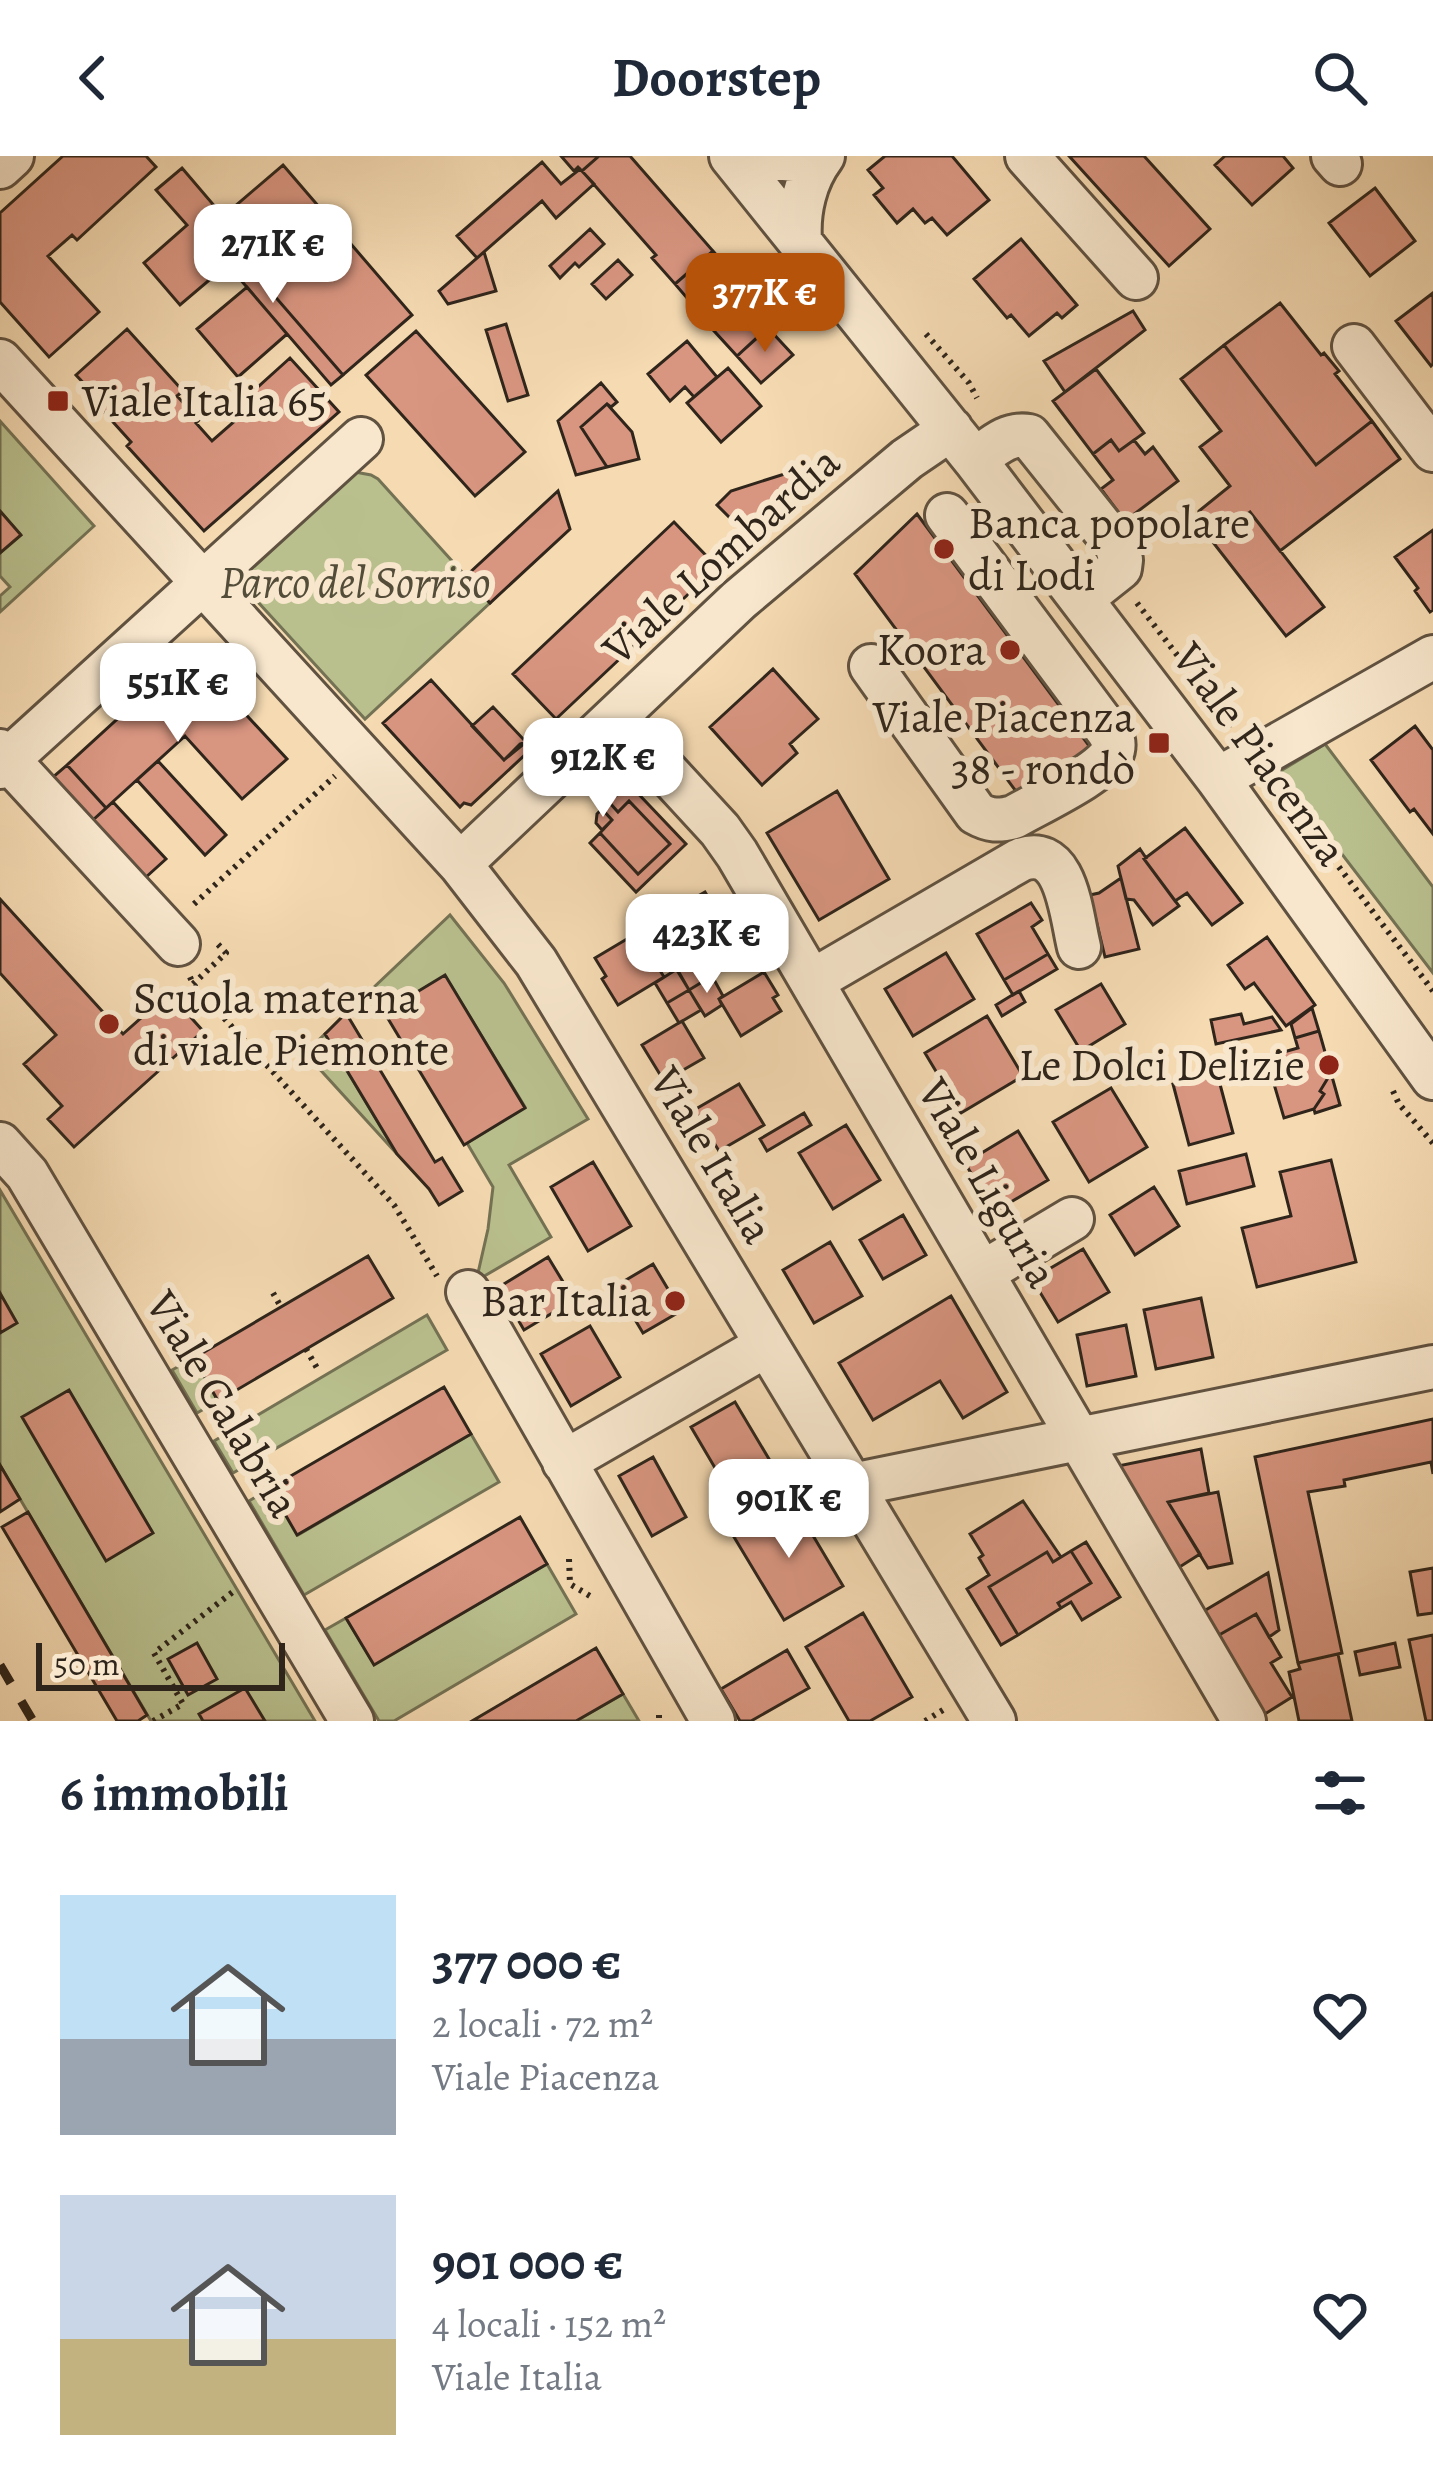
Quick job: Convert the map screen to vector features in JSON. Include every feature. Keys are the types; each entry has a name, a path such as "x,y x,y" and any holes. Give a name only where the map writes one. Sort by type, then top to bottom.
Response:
{"street":[{"path":"0,167 12,156"},
{"name":"Viale Piacenza","path":"731,156 1035,538 1098,587 1145,684 1433,1078"},
{"path":"742,156 798,160 811,156"},
{"path":"800,240 805,192 823,156"},
{"path":"1027,156 1136,278"},
{"path":"1354,346 1433,450"},
{"name":"Viale Italia","path":"0,361 460,864 536,962 994,1721"},
{"name":"Viale Lombardia","path":"460,864 740,600 907,458 963,444 1029,436 1115,545 1120,568 1098,587"},
{"path":"193,944 3,760 361,439"},
{"path":"871,666 976,813 987,819 1015,817 1108,759 1113,750 1113,740 1099,718 947,515"},
{"path":"990,572 1035,538"},
{"path":"1218,779 1433,657"},
{"path":"1099,718 1145,684"},
{"name":"Viale Liguria","path":"616,717 737,854 1244,1721"},
{"path":"812,982 1020,860 1038,856 1058,870 1079,947"},
{"name":"Viale Calabria","path":"0,1144 27,1174 352,1721"},
{"path":"982,1273 1072,1219"},
{"path":"467,1292 713,1721"},
{"path":"564,1462 767,1345"},
{"path":"852,1485 1433,1367"}],"path":[{"path":"1098,587 1257,758 1433,991"},
{"path":"360,754 193,944 394,1205 451,1300 467,1292"},
{"path":"273,1294 281,1307"},
{"path":"306,1349 317,1368"},
{"path":"568,1559 570,1584 590,1596"},
{"path":"153,1721 183,1704 154,1653 262,1570"}],"green space":[{"path":"0,421 94,526 0,612 0,596 10,587 0,576 0,553 20,534 0,511"},
{"name":"Parco del Sorriso","path":"355,472 378,479 490,603 365,719 240,578 241,567"},
{"path":"1325,744 1433,887 1433,973 1279,772"},
{"path":"450,915 504,983 588,1119 509,1165 551,1237 481,1278 478,1273 493,1187 467,1143 525,1107 445,976 384,1012 371,990"},
{"path":"325,1034 397,1154 305,1053"},
{"path":"0,1190 315,1721 151,1721 0,1465"},
{"path":"427,1315 447,1350 233,1473 214,1441"},
{"path":"194,1358 218,1401 197,1413 172,1370"},
{"path":"471,1434 499,1482 304,1595 249,1501 270,1488 298,1535"},
{"path":"547,1564 576,1614 394,1721 379,1721 325,1630 346,1618 374,1664"},
{"path":"623,1694 639,1721 576,1721"}],"building":[{"path":"63,156 146,156 156,167 77,240 72,235 48,256 99,312 49,357 0,302 0,213"},
{"path":"561,156 599,156 582,171 578,167 574,171"},
{"path":"599,156 630,156 713,251 675,284 652,258 656,255 582,171"},
{"path":"885,156 952,156 989,200 947,235 932,218 925,223 913,209 897,223 874,195 883,188 868,170"},
{"path":"1069,156 1144,156 1210,229 1169,266"},
{"path":"1225,156 1283,156 1293,168 1252,205 1215,165"},
{"path":"542,162 561,184 580,169 594,184 556,218 542,201 477,258 457,236"},
{"path":"283,165 412,315 343,375 213,225"},
{"path":"182,168 223,216 202,235 227,265 180,305 144,263 187,225 156,190"},
{"path":"1375,188 1415,241 1370,276 1329,223"},
{"path":"213,225 343,375 331,385 202,235"},
{"path":"590,229 604,244 560,278 550,266"},
{"path":"1021,239 1077,305 1062,318 1057,313 1029,336 974,279"},
{"path":"713,251 731,272 693,305 675,284"},
{"path":"484,252 496,291 448,304 439,291"},
{"path":"618,260 632,275 606,299 592,284"},
{"path":"746,284 777,319 737,356 705,321"},
{"path":"247,287 287,334 238,377 197,329"},
{"path":"1433,293 1433,364 1431,366 1396,321"},
{"path":"1280,303 1339,371 1335,374 1372,421 1316,465 1224,345"},
{"path":"1133,311 1145,330 1065,392 1044,361"},
{"path":"506,324 528,395 508,401 486,330"},
{"path":"768,328 793,355 761,383 737,356"},
{"path":"127,329 183,391 177,396 212,441 236,420 229,413 290,358 339,412 204,531 127,446 131,442 76,375"},
{"path":"416,331 525,452 475,496 366,375"},
{"path":"687,341 717,377 694,397 685,387 670,401 648,374"},
{"path":"1224,345 1316,465 1372,421 1400,459 1280,551 1250,512 1212,541 1197,521 1199,511 1230,486 1200,447 1221,431 1181,379"},
{"path":"728,368 761,406 721,442 687,403"},
{"path":"1096,369 1144,433 1119,451 1111,440 1093,454 1053,401"},
{"path":"601,383 617,402 611,407 607,404 581,427 607,467 576,475 558,421"},
{"path":"607,404 632,432 639,459 607,467 581,427"},
{"path":"1111,440 1119,451 1134,440 1145,454 1153,447 1178,481 1125,521 1101,489 1113,480 1093,454"},
{"path":"794,471 806,483 749,537 717,505 731,491"},
{"path":"558,491 570,529 490,603 466,576"},
{"path":"0,511 21,535 0,553"},
{"path":"1250,512 1324,607 1286,636 1212,541"},
{"path":"917,514 1090,747 1021,798 855,574"},
{"path":"674,522 717,567 556,719 513,674"},
{"path":"1433,530 1433,610 1430,612 1395,557"},
{"path":"189,653 214,680 171,719 147,692"},
{"path":"773,669 818,719 790,744 797,753 762,785 710,727"},
{"path":"214,680 287,759 242,799 185,736 106,808 67,765 147,692 171,719"},
{"path":"431,680 504,760 520,744 529,746 471,805 460,807 383,723"},
{"path":"493,707 526,742 504,760 472,726"},
{"path":"1415,726 1433,750 1433,834 1371,760"},
{"path":"158,761 226,835 205,855 137,780"},
{"path":"67,765 106,808 93,820 53,777"},
{"path":"629,784 686,844 636,892 590,843 600,833 638,874 670,844 629,801 618,812 609,802"},
{"path":"837,791 889,879 819,920 767,833"},
{"path":"629,801 670,844 638,874 600,833 612,820 602,809 609,802 618,812"},
{"path":"113,802 166,859 145,878 93,820"},
{"path":"602,809 612,820 602,830 596,823"},
{"path":"1185,828 1242,903 1212,925 1187,893 1175,901 1144,859"},
{"path":"1140,849 1179,906 1153,925 1134,900 1126,899 1118,866"},
{"path":"1121,878 1139,949 1105,957 1090,895"},
{"path":"705,892 735,935 688,963 661,917"},
{"path":"0,899 123,1034 169,993 203,1031 74,1147 48,1119 62,1106 24,1064 56,1035 0,973"},
{"path":"1031,903 1042,920 1032,927 1048,954 1004,980 977,934"},
{"path":"637,933 664,977 618,1005 595,958"},
{"path":"1267,937 1315,1005 1286,1026 1254,983 1245,989 1228,965"},
{"path":"681,950 688,963 699,955 712,976 689,990 669,957"},
{"path":"946,953 974,999 913,1036 885,989"},
{"path":"1048,954 1057,969 1013,995 1004,980"},
{"path":"677,969 689,990 667,1003 655,983"},
{"path":"764,972 778,995 773,998 781,1011 741,1036 719,999"},
{"path":"445,975 525,1108 464,1145 384,1012"},
{"path":"712,976 723,996 719,999 722,1005 705,1016 689,990"},
{"path":"1101,984 1125,1024 1081,1051 1056,1010"},
{"path":"689,990 701,1010 679,1023 667,1003"},
{"path":"1019,991 1025,1002 1002,1016 996,1005"},
{"path":"1312,1008 1319,1031 1295,1038 1291,1024"},
{"path":"346,1013 435,1162 442,1158 462,1191 439,1205 397,1154 325,1034"},
{"path":"1241,1014 1244,1024 1272,1017 1281,1030 1216,1044 1211,1020"},
{"path":"987,1016 1023,1076 961,1113 925,1053"},
{"path":"682,1021 704,1058 664,1081 642,1045"},
{"path":"1319,1031 1331,1073 1320,1091 1324,1094 1314,1109 1284,1118 1266,1057 1298,1048 1295,1038"},
{"path":"1217,1073 1233,1133 1189,1145 1173,1084"},
{"path":"1331,1073 1340,1105 1315,1113 1324,1094 1320,1091"},
{"path":"739,1084 764,1125 719,1151 694,1110"},
{"path":"1111,1088 1147,1147 1089,1182 1053,1122"},
{"path":"804,1113 811,1125 767,1151 760,1139"},
{"path":"846,1125 880,1180 833,1209 799,1153"},
{"path":"1018,1131 1048,1180 994,1212 965,1163"},
{"path":"1246,1154 1254,1186 1187,1204 1179,1171"},
{"path":"1331,1160 1356,1262 1257,1287 1242,1228 1291,1216 1280,1172"},
{"path":"593,1162 631,1226 588,1251 551,1187"},
{"path":"1154,1187 1179,1226 1135,1255 1110,1215"},
{"path":"903,1215 926,1255 883,1279 860,1240"},
{"path":"830,1242 862,1296 814,1323 783,1270"},
{"path":"1083,1249 1109,1292 1058,1322 1032,1279"},
{"path":"368,1256 393,1298 218,1401 194,1358"},
{"path":"548,1257 574,1300 524,1330 499,1287"},
{"path":"653,1264 681,1311 643,1333 631,1313 625,1317 609,1290"},
{"path":"0,1293 17,1323 0,1333"},
{"path":"951,1296 1007,1392 963,1418 940,1381 873,1420 839,1363"},
{"path":"1201,1298 1213,1357 1156,1369 1144,1310"},
{"path":"1126,1325 1136,1376 1087,1386 1077,1335"},
{"path":"590,1326 620,1377 571,1406 541,1354"},
{"path":"444,1387 471,1434 297,1535 270,1488"},
{"path":"69,1390 153,1533 106,1561 22,1417"},
{"path":"735,1402 772,1464 728,1490 691,1427"},
{"path":"1433,1419 1433,1474 1431,1462 1308,1492 1342,1653 1298,1663 1255,1457"},
{"path":"1201,1449 1209,1493 1168,1502 1200,1554 1178,1568 1118,1466"},
{"path":"653,1457 686,1517 652,1536 619,1476"},
{"path":"0,1465 20,1499 0,1512"},
{"path":"1218,1492 1232,1563 1208,1568 1168,1502"},
{"path":"1023,1501 1061,1557 1053,1562 1047,1552 989,1587 1018,1635 1001,1645 967,1589 989,1575 970,1534"},
{"path":"793,1502 843,1586 784,1620 734,1537"},
{"path":"28,1512 147,1715 138,1721 117,1721 2,1527"},
{"path":"520,1517 547,1564 374,1665 346,1618"},
{"path":"1086,1542 1120,1597 1082,1620 1071,1602 1061,1608 1058,1603 1091,1583 1071,1551"},
{"path":"1071,1551 1091,1583 1018,1635 989,1587 1047,1552 1053,1562"},
{"path":"1433,1568 1433,1613 1418,1615 1410,1572"},
{"path":"1268,1573 1279,1630 1269,1637 1256,1614 1219,1635 1204,1611"},
{"path":"863,1613 912,1697 870,1721 849,1721 806,1647"},
{"path":"1256,1614 1281,1657 1271,1663 1292,1697 1265,1714 1219,1635"},
{"path":"1433,1635 1433,1721 1426,1721 1409,1640"},
{"path":"197,1643 217,1679 188,1695 168,1659"},
{"path":"1395,1643 1400,1667 1360,1675 1355,1652"},
{"path":"596,1648 623,1694 576,1721 472,1721"},
{"path":"787,1650 809,1688 751,1721 740,1721 721,1689"},
{"path":"1338,1654 1352,1721 1299,1721 1289,1672 1300,1669 1298,1663"},
{"path":"245,1688 265,1721 203,1721 199,1714"}],"railway":[{"path":"0,1665 33,1721"}],"place":[{"name":"Viale Italia 65","path":"58,401"},
{"name":"Banca popolare di Lodi","path":"944,549"},
{"name":"Koora","path":"1010,650"},
{"name":"Viale Piacenza 38 - rondò","path":"1159,743"},
{"name":"Scuola materna di viale Piemonte","path":"109,1024"},
{"name":"Le Dolci Delizie","path":"1329,1065"},
{"name":"Bar Italia","path":"675,1301"}]}
